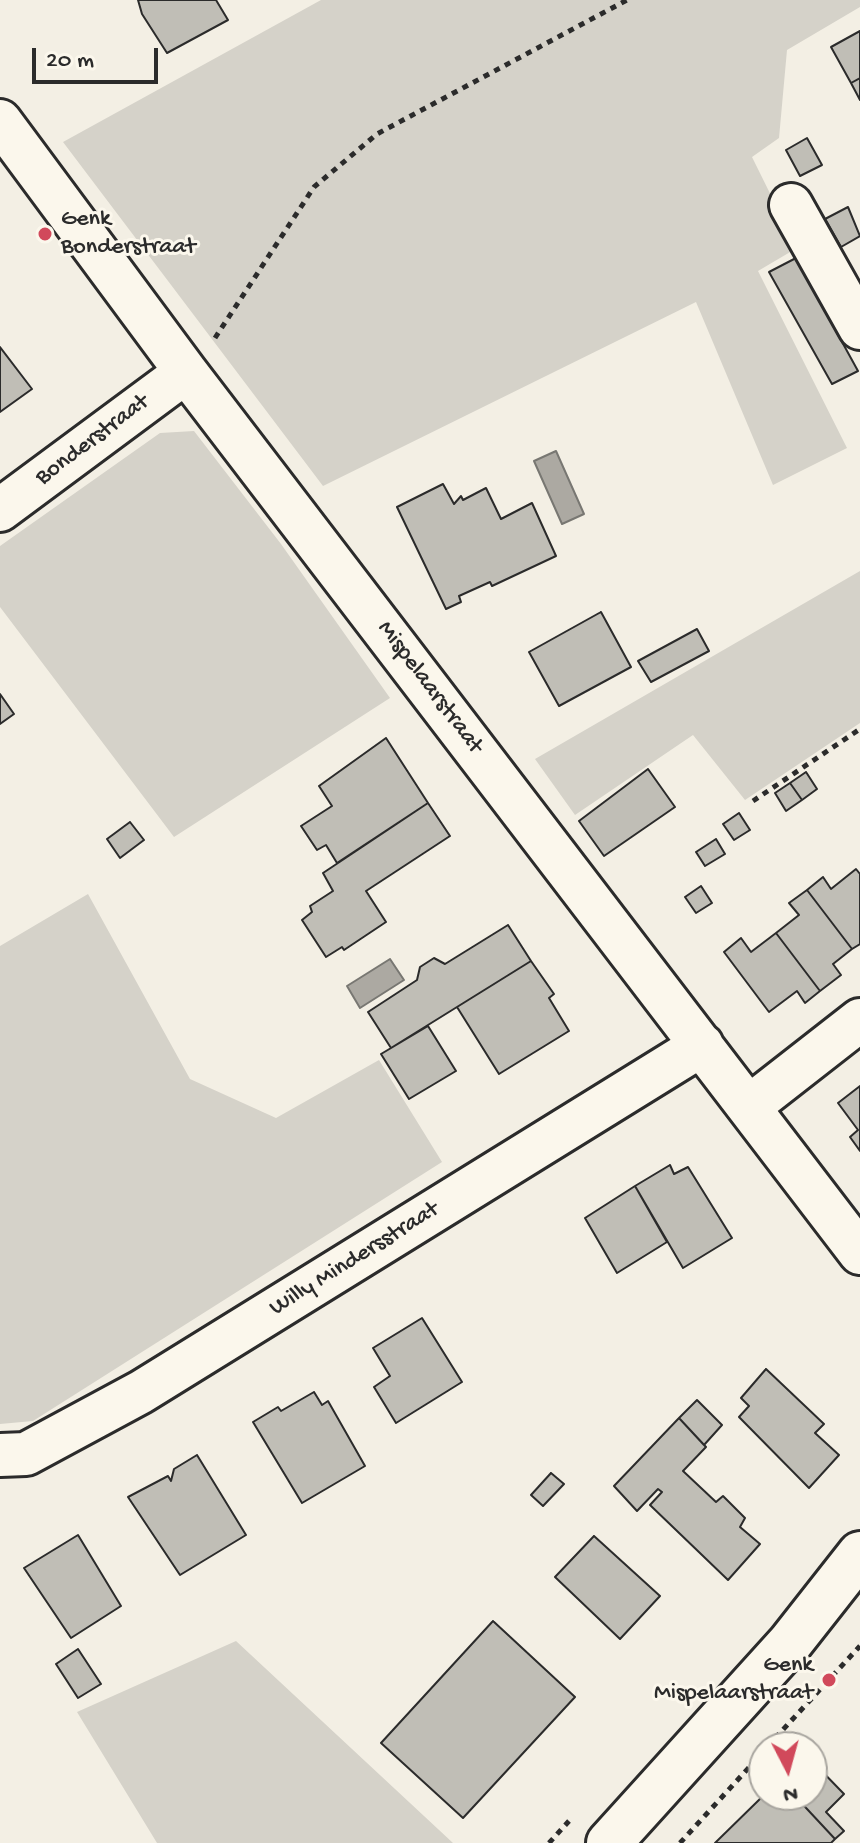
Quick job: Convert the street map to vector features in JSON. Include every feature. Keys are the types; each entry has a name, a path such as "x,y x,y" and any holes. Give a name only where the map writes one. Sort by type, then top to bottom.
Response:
{"main road":[{"path":"609,1843 790,1643 860,1554"},
{"path":"790,1643 860,1586"}],"street":[{"name":"Mispelaarstraat","path":"0,121 198,359 702,1045 860,1253"},
{"path":"791,205 860,328"},
{"name":"Bonderstraat","path":"0,510 198,359"},
{"path":"750,1106 860,1020"},
{"name":"Willy Mindersstraat","path":"0,1455 26,1454 141,1392 702,1045"}],"path":[{"path":"198,359 314,187 377,134 627,0"},
{"path":"753,801 860,729"},
{"path":"782,1731 860,1646"},
{"path":"680,1843 748,1769"}],"shaded area":[{"path":"321,0 860,0 860,7 787,50 779,138 752,157 797,248 758,271 847,448 773,485 696,302 323,486 63,142"},
{"path":"194,431 281,544 390,698 174,837 0,607 0,546 160,433"},
{"path":"556,451 584,514 562,524 534,461"},
{"path":"860,571 860,723 745,800 693,735 575,815 535,759"},
{"path":"88,894 190,1079 276,1118 379,1060 442,1162 33,1421 0,1424 0,946"},
{"path":"390,959 404,980 360,1008 347,986"},
{"path":"236,1641 453,1843 157,1843 77,1712"}],"building":[{"path":"138,0 216,0 228,20 167,53 142,14"},
{"path":"860,31 860,78 851,83 831,47"},
{"path":"860,78 860,100 851,83"},
{"path":"807,138 822,165 800,176 786,150"},
{"path":"848,207 860,236 841,247 825,219"},
{"path":"796,258 858,371 832,384 769,272"},
{"path":"0,347 32,389 0,412"},
{"path":"443,484 454,504 461,496 463,500 486,488 501,519 532,503 556,556 492,586 490,582 459,596 461,602 446,609 397,507"},
{"path":"601,612 631,667 559,706 529,652"},
{"path":"697,629 709,651 651,682 638,661"},
{"path":"0,694 14,714 0,724"},
{"path":"386,738 428,803 337,863 326,845 317,850 301,826 332,806 319,786"},
{"path":"648,769 675,807 604,856 579,821"},
{"path":"806,772 817,789 802,800 790,783"},
{"path":"790,783 802,800 786,811 775,793"},
{"path":"428,803 450,836 366,891 386,922 344,950 342,947 326,957 302,920 312,912 310,906 333,891 323,873"},
{"path":"739,813 750,830 734,840 723,824"},
{"path":"130,822 144,840 120,858 107,839"},
{"path":"716,839 725,854 705,866 696,852"},
{"path":"856,869 860,874 860,944 852,949 807,890 823,877 831,889"},
{"path":"701,886 712,903 696,913 685,897"},
{"path":"807,890 852,949 833,964 841,975 820,991 776,933 799,915 789,903"},
{"path":"508,925 531,961 391,1048 368,1012 417,980 420,967 434,958 445,964"},
{"path":"776,933 820,991 805,1003 797,991 769,1012 724,952 741,938 751,952"},
{"path":"531,961 554,994 549,998 569,1031 499,1074 457,1007"},
{"path":"428,1026 456,1071 409,1099 381,1054"},
{"path":"860,1086 860,1151 850,1137 858,1130 838,1103"},
{"path":"670,1165 674,1174 688,1167 732,1238 683,1268 635,1186"},
{"path":"635,1186 667,1242 617,1273 585,1218"},
{"path":"422,1318 462,1382 396,1423 374,1387 390,1376 373,1348"},
{"path":"766,1369 824,1424 815,1433 839,1455 809,1488 739,1417 749,1406 741,1398"},
{"path":"314,1392 322,1405 328,1401 365,1466 302,1503 253,1422 278,1407 281,1411"},
{"path":"697,1400 722,1425 704,1445 679,1418"},
{"path":"679,1418 706,1447 683,1471 716,1502 723,1496 745,1518 740,1527 760,1544 728,1580 650,1505 662,1492 658,1489 637,1511 614,1486"},
{"path":"197,1455 246,1535 180,1575 128,1497 168,1476 171,1481 174,1469"},
{"path":"551,1473 564,1484 543,1506 531,1495"},
{"path":"78,1535 121,1606 71,1638 24,1568"},
{"path":"594,1536 660,1596 620,1639 555,1577"},
{"path":"493,1621 575,1697 463,1818 381,1743"},
{"path":"78,1649 101,1684 78,1698 56,1664"},
{"path":"828,1778 844,1794 828,1810"},
{"path":"748,1811 809,1811 835,1839 831,1843 715,1843"},
{"path":"809,1811 827,1811 844,1831 835,1839"}],"place":[{"name":"Genk Bonderstraat","path":"45,234"},
{"name":"Genk Mispelaarstraat","path":"829,1680"}]}
